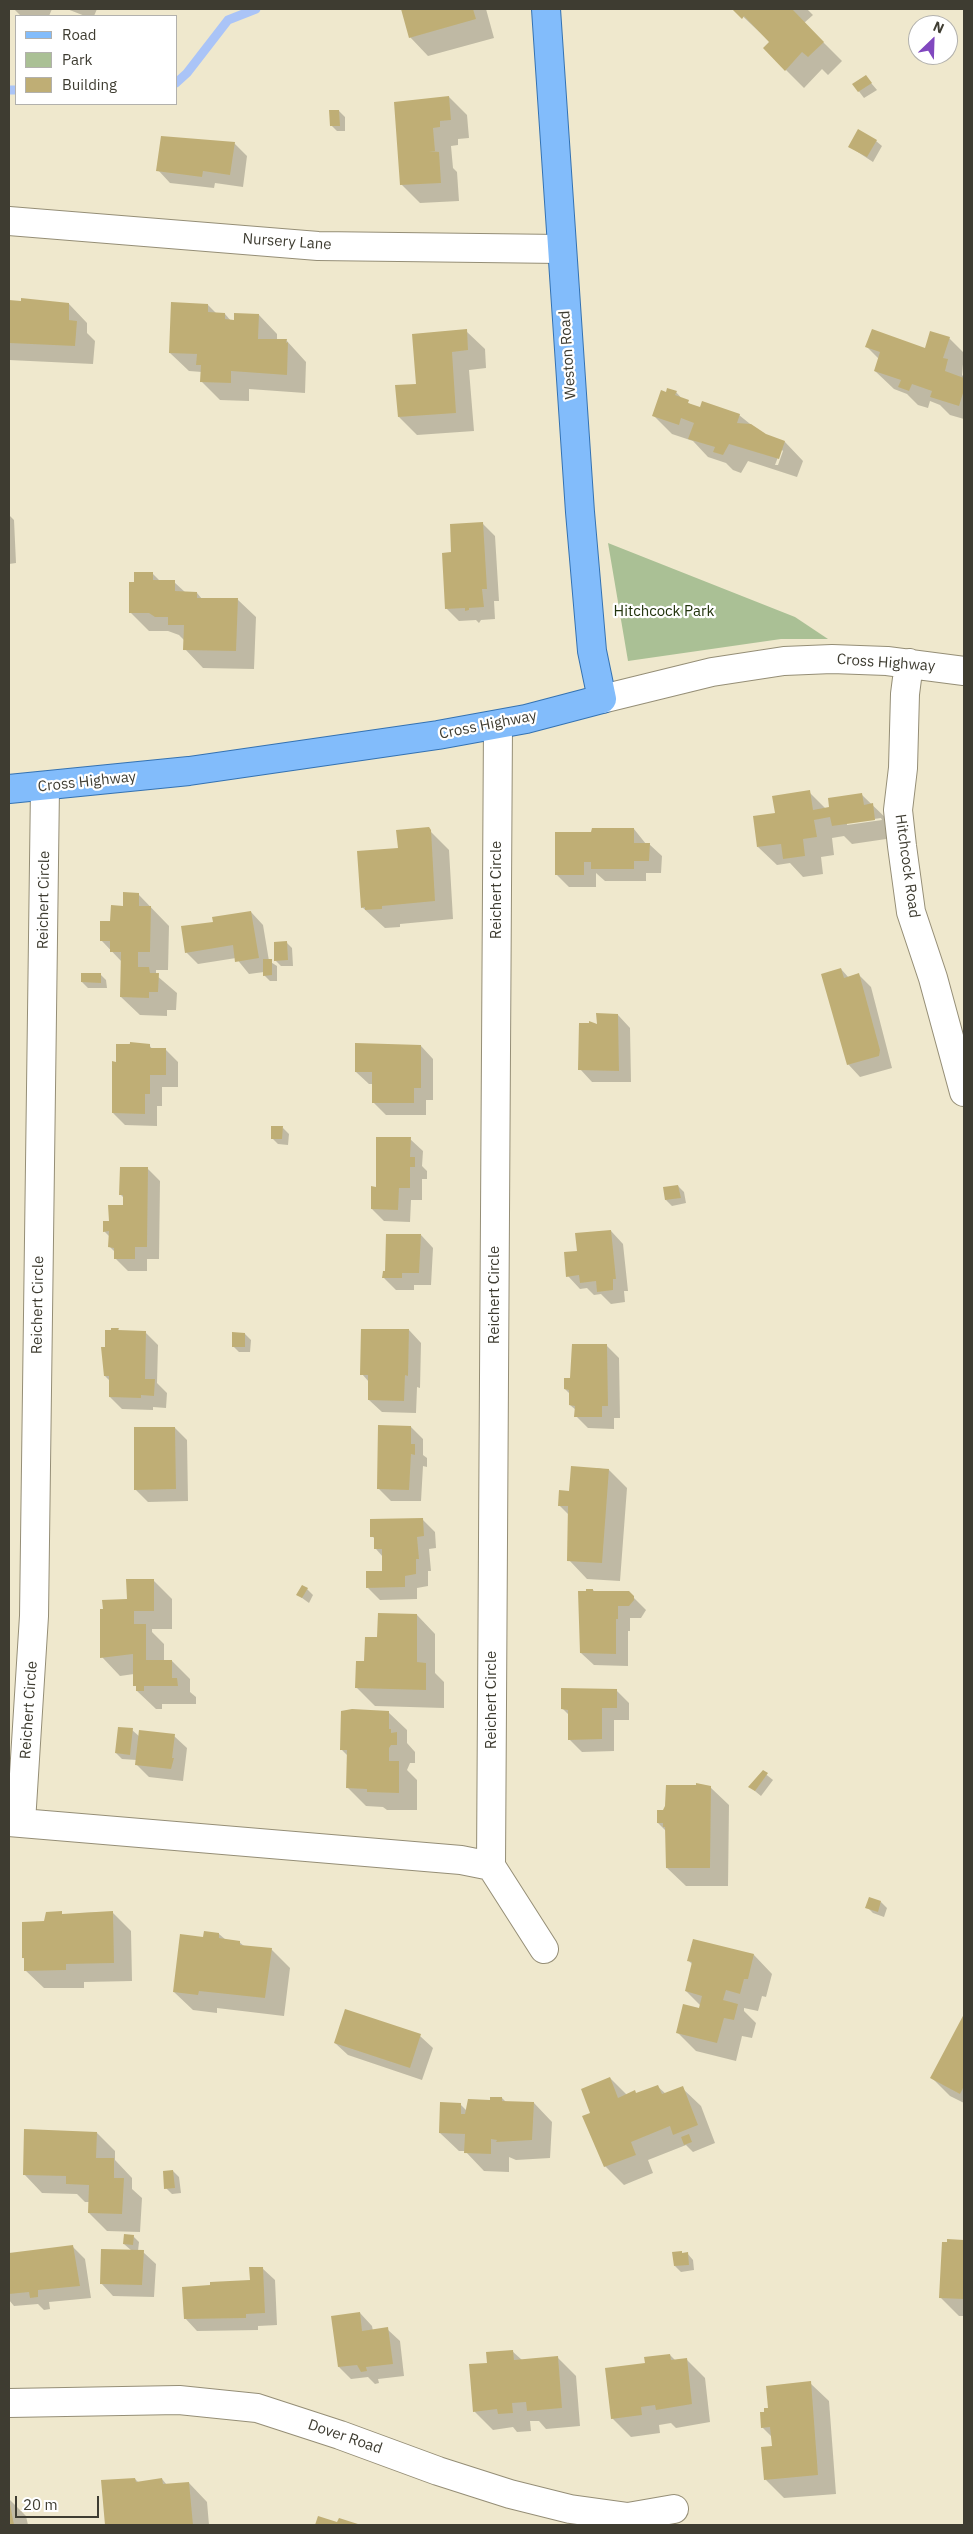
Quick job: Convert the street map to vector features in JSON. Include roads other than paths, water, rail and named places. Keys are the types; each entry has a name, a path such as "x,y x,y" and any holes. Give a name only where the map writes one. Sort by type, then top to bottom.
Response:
{"main road":[{"name":"Weston Road","path":"546,9 561,249 586,586 592,651 602,699"},
{"name":"Cross Highway","path":"9,789 45,787 189,771 498,725 602,699"}],"street":[{"name":"Nursery Lane","path":"11,221 318,246 561,249"},
{"name":"Cross Highway","path":"602,699 712,672 784,661 832,659 910,663 964,671"},
{"name":"Hitchcock Road","path":"910,663 905,694 903,768 898,810 902,846 911,912 964,1092"},
{"name":"Reichert Circle","path":"45,787 34,1616 15,1822 461,1860 491,1866 498,725"},
{"path":"491,1866 544,1949"},
{"name":"Dover Road","path":"9,2403 179,2400 257,2408 340,2435 438,2471 510,2494 570,2509 628,2517 674,2509"}],"waterway":[{"path":"178,81 187,73 228,20 256,9"},
{"path":"9,90 15,90"}],"park label":[{"name":"Hitchcock Park","path":"664,612"}]}
